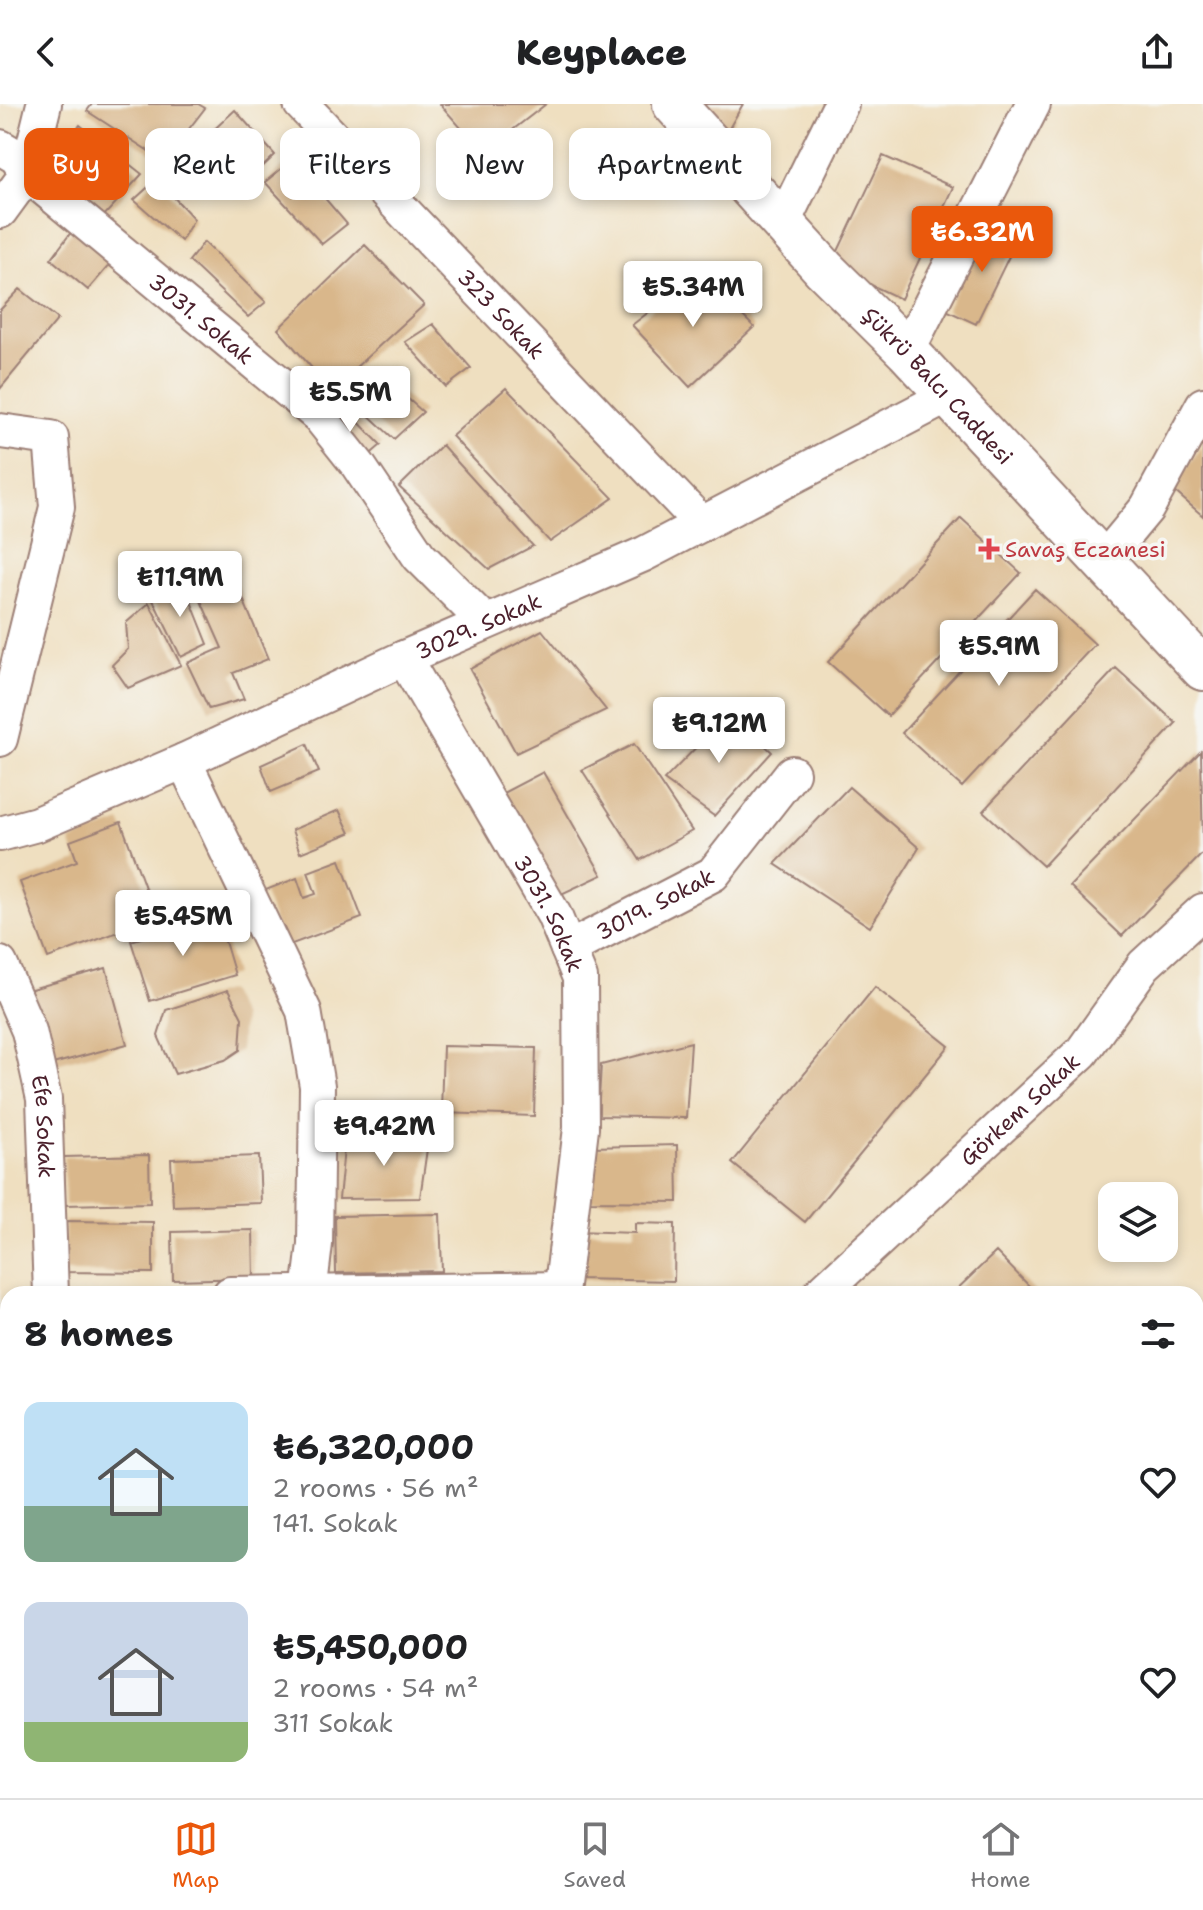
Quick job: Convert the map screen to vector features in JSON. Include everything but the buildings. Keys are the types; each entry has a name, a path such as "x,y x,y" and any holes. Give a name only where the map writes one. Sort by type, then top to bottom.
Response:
{"street":[{"path":"38,128 44,104"},
{"name":"323 Sokak","path":"301,104 702,524"},
{"name":"Şükrü Balcı Caddesi","path":"674,104 1203,669"},
{"path":"783,222 841,104"},
{"path":"907,351 1033,104"},
{"name":"3031. Sokak","path":"0,147 17,157 24,169"},
{"path":"0,211 24,178"},
{"name":"3031. Sokak","path":"58,200 319,416 358,465 419,556 485,622"},
{"name":"3029. Sokak","path":"0,834 37,824 184,761 404,658 644,554 946,397"},
{"path":"1103,561 1147,508 1203,405"},
{"path":"0,431 51,438 57,507 0,739"},
{"name":"3031. Sokak","path":"404,658 554,915 580,978 581,1128 562,1286"},
{"path":"184,761 304,1011 317,1086 315,1244 310,1286"},
{"name":"3019. Sokak","path":"568,949 713,874 792,773"},
{"name":"Görkem Sokak","path":"829,1286 1082,1052 1144,965 1203,911"},
{"name":"Efe Sokak","path":"0,964 29,1031 44,1099 50,1183 51,1286"}],"place":[{"name":"Savaş Eczanesi","path":"989,549"}]}
